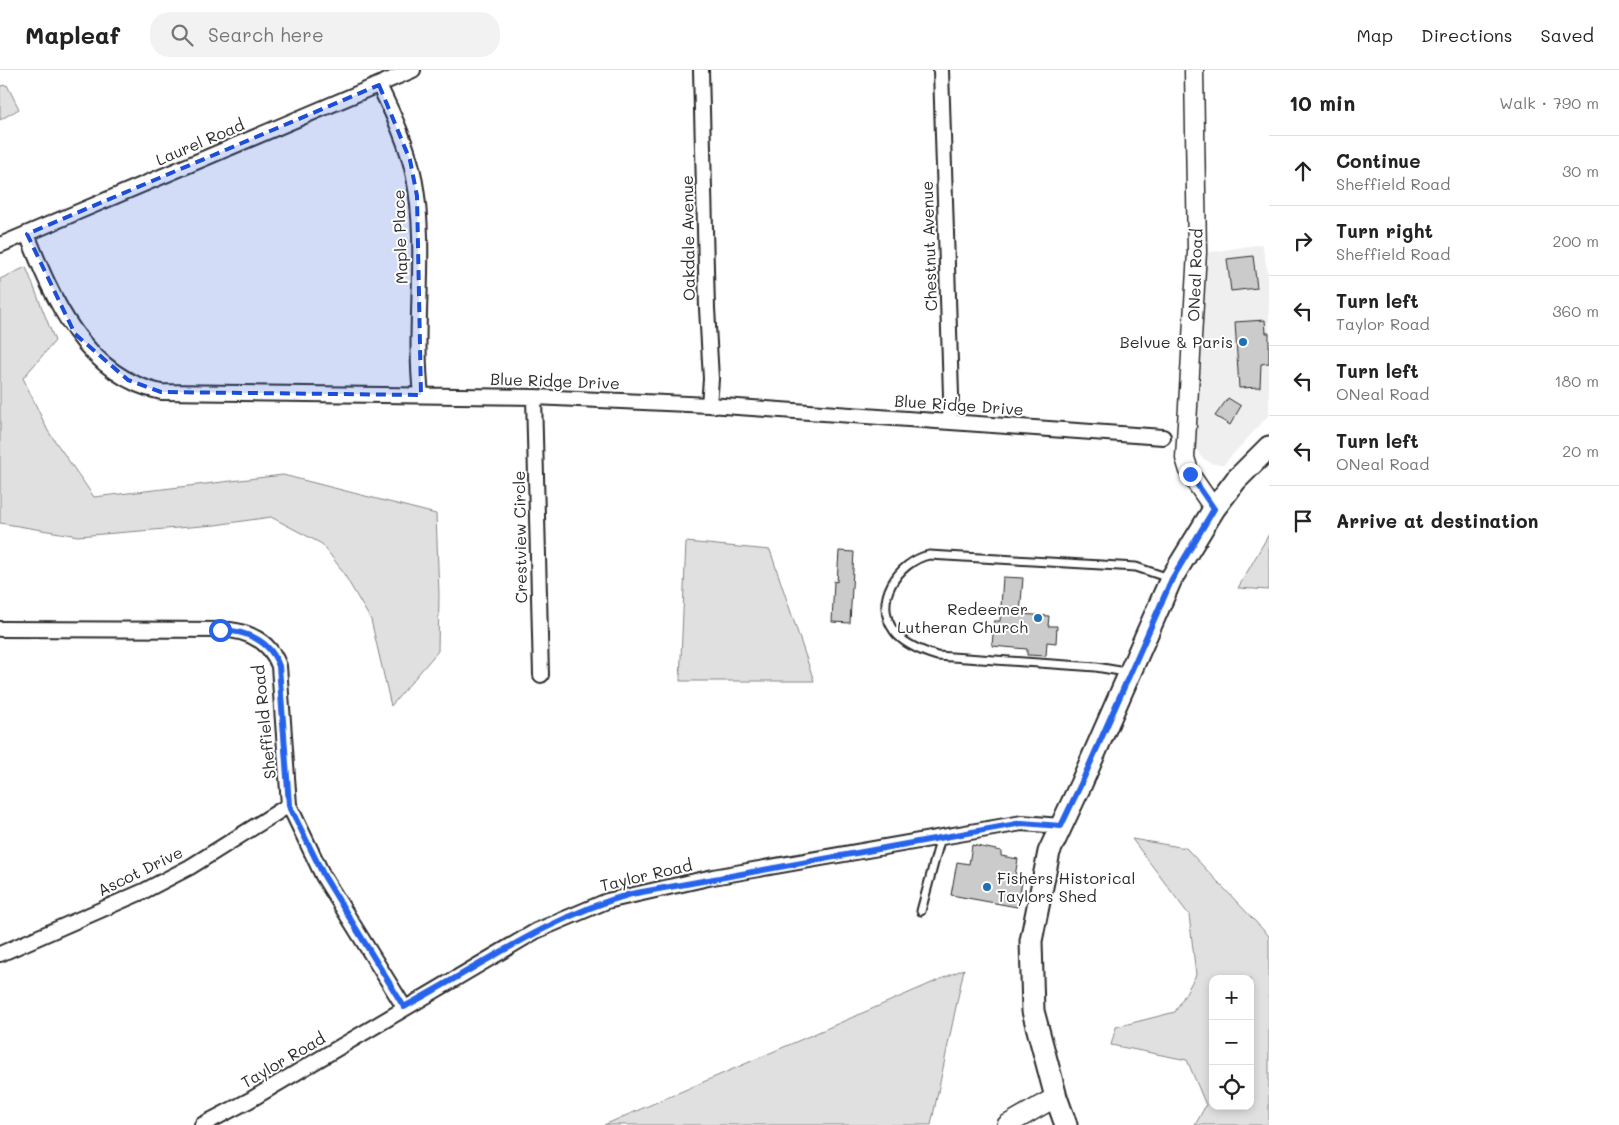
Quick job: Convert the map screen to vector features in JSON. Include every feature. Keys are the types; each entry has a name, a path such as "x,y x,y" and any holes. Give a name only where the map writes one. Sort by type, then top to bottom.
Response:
{"main road":[{"path":"1066,1125 1056,1097 1034,1011 1031,941 1045,865 1129,672 1172,579 1214,509 1236,480 1269,447"},
{"path":"1007,1125 1056,1097"}],"street":[{"name":"Laurel Road","path":"0,245 413,70"},
{"name":"Oakdale Avenue","path":"701,70 707,308 711,379 709,405"},
{"name":"Chestnut Avenue","path":"941,70 951,395 950,422"},
{"name":"ONeal Road","path":"1194,70 1198,252 1185,458 1190,474 1214,509"},
{"name":"Maple Place","path":"379,84 410,160 417,196 420,268 418,367 421,395"},
{"name":"Blue Ridge Drive","path":"27,234 59,307 75,334 102,361 143,388 176,394 534,397 709,405 1163,436"},
{"name":"Crestview Circle","path":"534,397 541,675"},
{"name":"Sheffield Road","path":"0,630 230,630 256,637 272,650 279,666 289,805 324,876 404,1007"},
{"name":"Ascot Drive","path":"0,954 144,891 190,867 289,805"},
{"name":"Taylor Road","path":"202,1125 250,1100 404,1007 542,928 607,901 714,877 1022,823 1061,826"}],"lane":[{"path":"1129,672 1096,667 955,659 919,650 902,640 893,630 888,617 886,602 889,588 897,574 907,564 918,557 929,555 1136,567 1172,579"},
{"path":"920,911 942,837"}],"highlighted area":[{"path":"379,85 410,160 417,196 421,395 161,392 128,380 75,334 27,234"}],"shaded area":[{"path":"7,85 19,109 0,120 0,86"},
{"path":"1262,244 1269,279 1269,415 1224,464 1213,464 1201,457 1195,447 1206,253"},
{"path":"26,267 55,341 23,378 48,431 94,497 283,475 436,514 439,594 438,651 391,706 371,620 341,569 322,544 271,517 215,525 78,536 0,523 0,279"},
{"path":"1269,534 1269,590 1238,588"},
{"path":"686,542 770,550 814,681 680,681"},
{"path":"1132,839 1186,848 1269,936 1269,1125 1195,1125 1206,1105 1187,1060 1111,1045 1116,1027 1175,1012 1196,975 1189,915"},
{"path":"964,969 931,1125 604,1125"}],"building":[{"path":"1253,256 1257,288 1231,291 1227,259"},
{"path":"1265,320 1266,333 1269,333 1269,363 1261,364 1260,387 1239,388 1235,322"},
{"path":"1228,398 1241,406 1230,425 1215,416"},
{"path":"839,551 854,552 850,623 832,622 834,581 837,582"},
{"name":"Redeemer Lutheran Church","path":"1003,577 1023,578 1020,614 1049,616 1048,626 1057,626 1056,643 1047,642 1046,656 1027,655 1027,649 992,646 994,621 1000,621"},
{"name":"Fishers Historical Taylors Shed","path":"972,845 1001,851 1001,856 1018,859 1015,876 1023,878 1017,907 951,895 957,862 969,864"}],"place":[{"name":"Belvue & Paris","path":"1243,342"},
{"name":"Redeemer Lutheran Church","path":"1038,618"},
{"name":"Fishers Historical Taylors Shed","path":"987,887"}],"route":[{"path":"220,630 241,632 256,637 272,650 276,658 279,666 289,805 324,876 404,1007 556,921 581,910 631,894 714,877 1022,823 1061,826 1172,579 1214,509 1190,474"}]}
